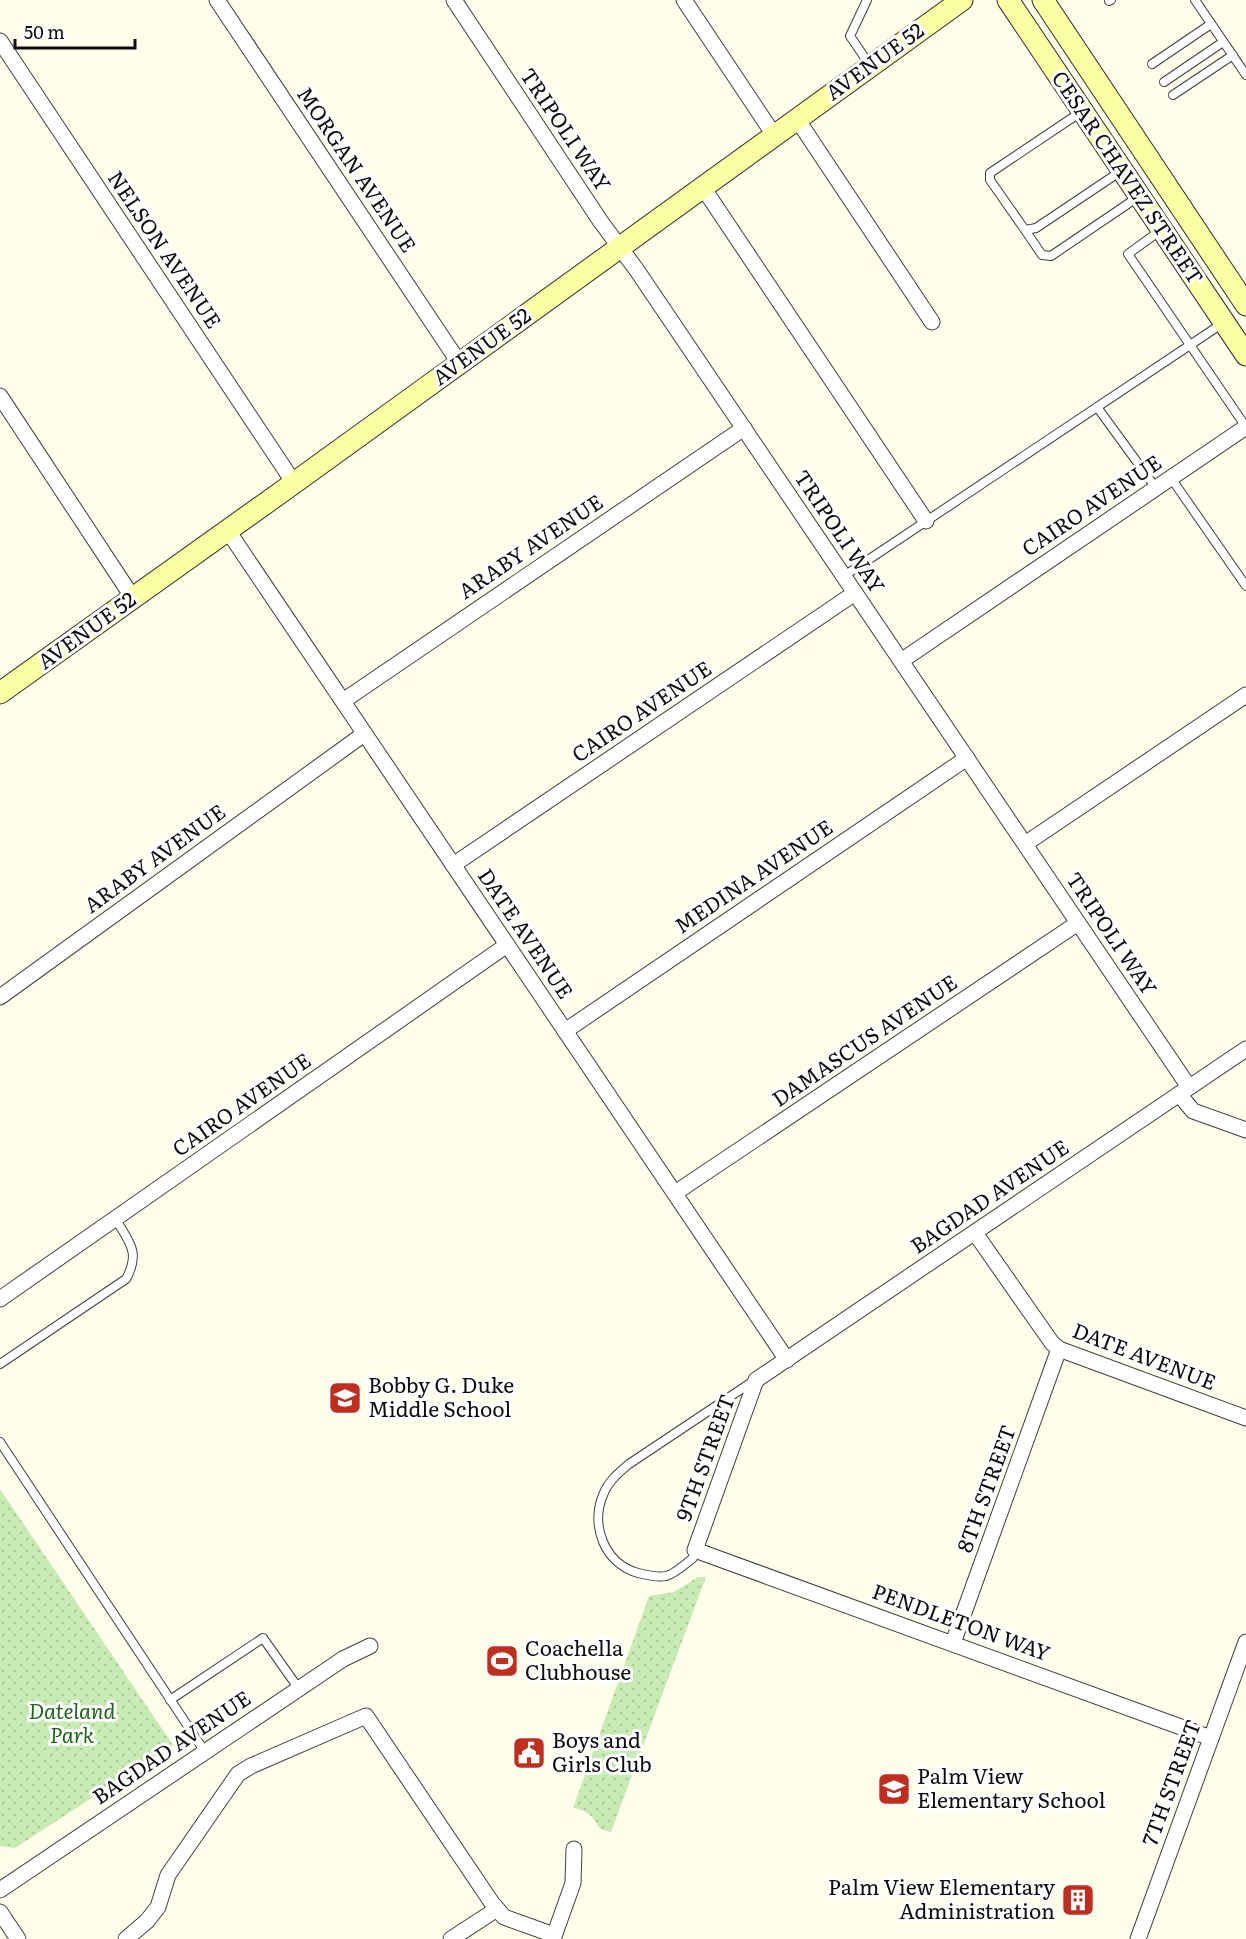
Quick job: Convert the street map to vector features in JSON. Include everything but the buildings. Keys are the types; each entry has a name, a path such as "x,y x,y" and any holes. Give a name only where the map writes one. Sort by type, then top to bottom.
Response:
{"main road":[{"name":"AVENUE 52","path":"0,693 228,531 962,0"},
{"name":"CESAR CHAVEZ STREET","path":"1008,0 1246,356"},
{"name":"CESAR CHAVEZ STREET","path":"1043,0 1246,305"}],"street":[{"name":"MORGAN AVENUE","path":"217,0 459,364"},
{"name":"TRIPOLI WAY","path":"454,0 601,222 620,246 744,428 1078,923 1184,1091 1193,1111 1246,1130"},
{"path":"684,0 774,135"},
{"name":"NELSON AVENUE","path":"0,40 294,483"},
{"path":"796,119 932,322"},
{"path":"702,186 927,521"},
{"path":"0,396 133,598"},
{"name":"CAIRO AVENUE","path":"901,661 1246,427"},
{"name":"ARABY AVENUE","path":"343,701 744,428"},
{"name":"DATE AVENUE","path":"228,531 787,1360"},
{"name":"CAIRO AVENUE","path":"453,865 855,593"},
{"path":"1025,844 1246,695"},
{"name":"ARABY AVENUE","path":"0,997 364,734"},
{"name":"MEDINA AVENUE","path":"565,1031 967,758"},
{"name":"DAMASCUS AVENUE","path":"675,1193 1078,923"},
{"name":"CAIRO AVENUE","path":"0,1299 507,945"},
{"name":"BAGDAD AVENUE","path":"756,1380 1246,1049"},
{"name":"DATE AVENUE","path":"975,1233 1052,1343 1059,1349 1246,1418"},
{"name":"8TH STREET","path":"953,1643 1059,1349"},
{"name":"9TH STREET","path":"695,1550 756,1380"},
{"name":"PENDLETON WAY","path":"695,1550 1211,1738"},
{"name":"7TH STREET","path":"1138,1939 1246,1642"},
{"name":"BAGDAD AVENUE","path":"0,1890 343,1659 370,1646"},
{"path":"126,1939 147,1921 158,1907 168,1875 238,1774 251,1766 366,1716 504,1917 554,1937 573,1883 574,1850"},
{"path":"451,1939 497,1909"},
{"path":"0,1912 18,1939"}],"lane":[{"path":"867,0 850,36 870,66"},
{"path":"1195,0 1246,75"},
{"path":"1152,64 1211,24"},
{"path":"1164,82 1223,42"},
{"path":"1173,95 1233,55"},
{"path":"1082,111 990,173 990,180 1042,255 1051,256 1139,196"},
{"path":"1025,230 1036,228 1122,171"},
{"path":"1161,230 1128,254 1246,427"},
{"path":"844,576 1224,322"},
{"path":"1097,407 1156,488"},
{"path":"1171,478 1246,586"},
{"path":"0,1364 126,1279 134,1265 131,1245 115,1218"},
{"path":"695,1550 693,1558 666,1576 646,1575 625,1569 610,1555 600,1533 597,1520 603,1493 615,1476 629,1464 756,1380"},
{"path":"0,1443 205,1752"},
{"path":"170,1700 263,1638 299,1689"}],"green space":[{"name":"Dateland Park","path":"0,1489 173,1745 15,1848 0,1846"},
{"path":"698,1577 706,1577 611,1832 600,1829 589,1814 573,1808 649,1596 674,1592"}],"place":[{"name":"Bobby G. Duke Middle School","path":"345,1398"},
{"name":"Coachella Clubhouse","path":"502,1661"},
{"name":"Boys and Girls Club","path":"529,1753"},
{"name":"Palm View Elementary School","path":"894,1789"},
{"name":"Palm View Elementary Administration","path":"1078,1900"}]}
